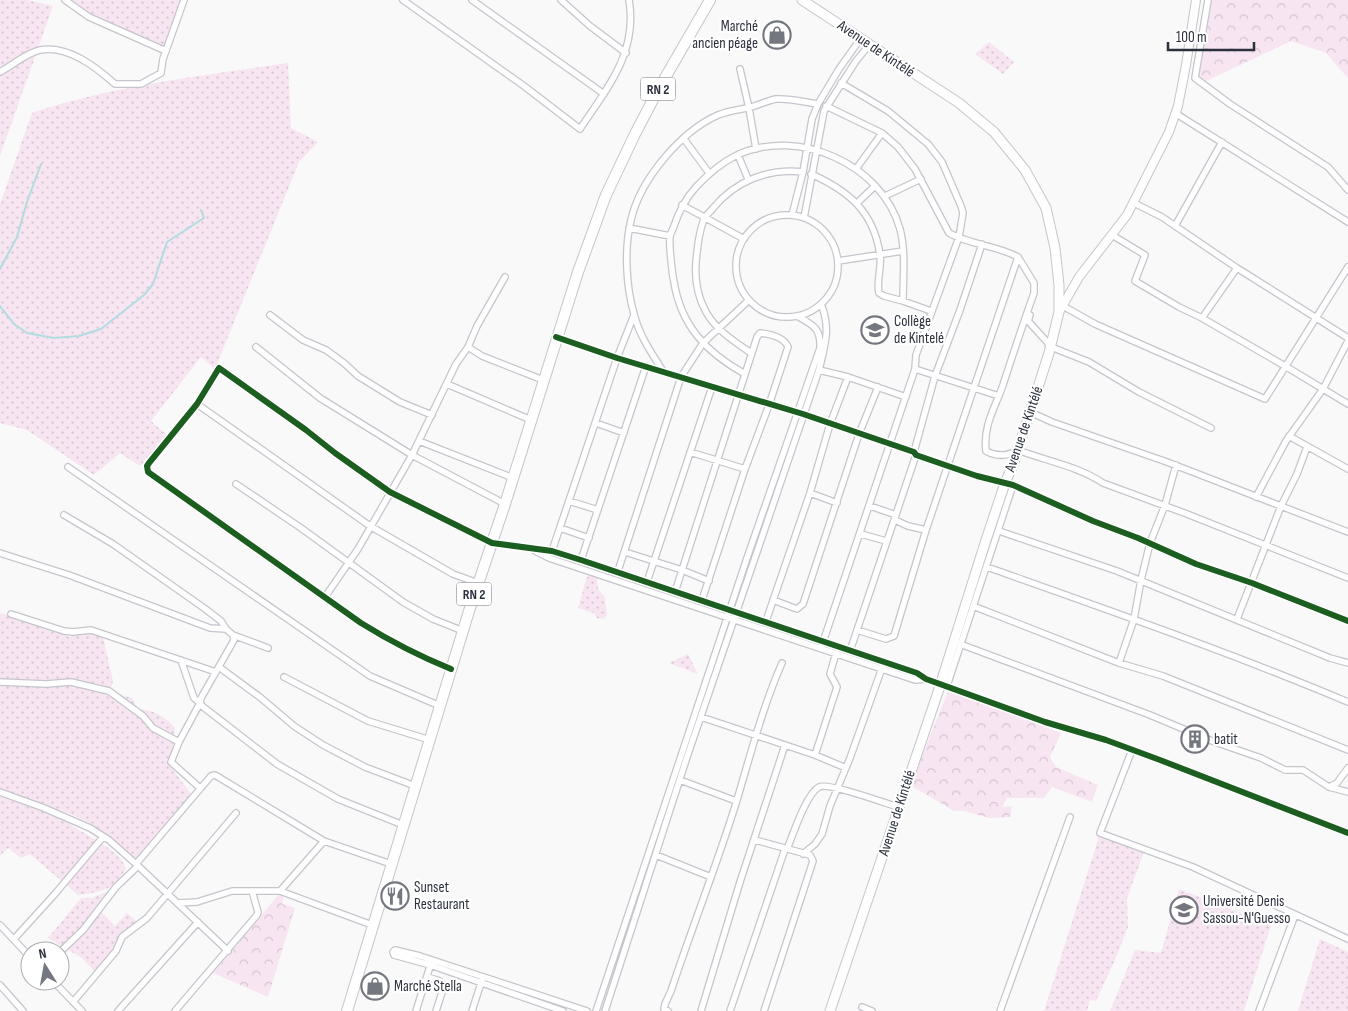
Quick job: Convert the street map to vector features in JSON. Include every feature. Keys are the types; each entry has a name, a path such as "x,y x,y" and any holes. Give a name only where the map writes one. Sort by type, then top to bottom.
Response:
{"highway":[{"name":"RN 2","path":"347,1011 451,669 505,504 556,337 606,195 658,90 710,0"}],"main road":[{"name":"Avenue de Kintélé","path":"802,0 959,103 987,125 1025,170 1040,195 1050,221 1061,309 1009,484 943,685 898,808 830,1011"}],"street":[{"path":"65,0 89,17 166,51"},
{"path":"0,72 40,50 60,50 98,69 116,84 142,84 161,73 166,51 184,0"},
{"path":"403,0 524,86 580,130 614,80 626,54 631,35 629,0"},
{"path":"472,0 604,94"},
{"path":"561,0 626,54"},
{"path":"1196,0 1186,65 1175,113 1168,132 1134,203 1079,277 1061,309 1265,399 1348,267"},
{"path":"1208,0 1195,78 1230,104 1328,167 1348,190"},
{"path":"792,215 803,172 812,120 818,104 838,69 861,38"},
{"path":"804,218 811,174 826,106 856,61 870,44"},
{"path":"740,70 756,149"},
{"path":"821,648 906,397 915,369 916,355 959,237 962,214 961,206 942,162 928,144 888,111 841,83"},
{"path":"663,371 645,341 634,315 626,271 629,228 638,199 665,158 695,130 718,115 776,99 818,104"},
{"path":"826,106 882,133 905,154 921,179 949,233 1006,250 1018,257 1034,283 1034,293 1028,321 1048,343 1050,350 1088,362 1139,392 1212,428"},
{"path":"1175,113 1348,222"},
{"path":"856,169 882,133"},
{"path":"684,139 709,174"},
{"path":"1175,226 1222,142"},
{"path":"744,374 712,353 690,326 676,295 672,275 670,236 682,205 709,174 722,163 738,155 756,149 777,146 807,148 836,158 856,169 885,196 900,229 903,251 903,300"},
{"path":"738,155 748,179"},
{"path":"752,353 732,340 706,313 698,293 696,274 695,261 699,238 705,218 719,200 735,186 748,179 767,174 791,171 803,172"},
{"path":"811,174 834,184 857,203 865,213 873,229 880,254 878,292 884,296 903,300 931,311"},
{"path":"885,196 921,179"},
{"path":"857,203 875,186"},
{"path":"1134,203 1175,226 1316,317 1348,340 1323,389 1289,436 1256,497"},
{"path":"682,205 744,239"},
{"path":"792,215 804,218 816,224 827,234 835,246 838,260 838,275 833,290 821,304 807,313 797,316 780,316 763,311 749,300 740,286 736,270 738,254 744,239 753,228 765,220 778,216 792,215"},
{"path":"629,228 670,236"},
{"path":"1112,235 1145,255 1135,281 1348,404"},
{"path":"850,651 915,454 935,376 982,244"},
{"path":"838,260 903,251"},
{"path":"857,630 886,639 894,636 926,530 1018,257"},
{"path":"1202,318 1238,268"},
{"path":"325,597 412,455 456,364 468,347 477,326 505,278"},
{"path":"1034,293 999,396 988,421 985,431 986,451 1001,455 1011,454 1018,450 1080,470 1103,483 1165,505 1266,547 1348,578"},
{"path":"614,579 625,552 681,377 703,343 749,300"},
{"path":"605,1011 701,717 730,618 730,609 800,414 819,370 826,343 827,326 826,316 821,304"},
{"path":"270,315 303,340 326,350 358,376 400,402 432,415"},
{"path":"552,551 617,358 634,315"},
{"path":"596,1011 730,618 736,611 820,348 820,339 816,328 797,316"},
{"path":"675,592 739,396 756,337 760,333 770,334 787,344 788,347 702,600"},
{"path":"556,337 617,358 800,414 977,476 1009,484 1196,564 1252,583 1348,621"},
{"path":"256,347 320,398 412,455 505,504"},
{"path":"468,347 488,359 543,380"},
{"path":"582,560 646,366"},
{"path":"451,669 392,642 148,472 147,466 149,463 197,404 219,368 390,492 492,543 552,551 766,621 917,673 926,679 1045,722 1132,750 1348,833"},
{"path":"915,369 999,396"},
{"path":"819,370 848,377 906,397"},
{"path":"766,621 810,493 830,424 848,377"},
{"path":"447,384 531,420"},
{"path":"647,582 712,387"},
{"path":"774,600 797,609 803,604 859,434 878,387"},
{"path":"197,404 370,526 454,574 478,583"},
{"path":"1030,412 1052,422 1176,465 1348,532"},
{"path":"596,423 624,433"},
{"path":"1289,436 1348,469"},
{"path":"419,441 513,478"},
{"path":"1237,619 1281,506 1297,474 1307,447"},
{"path":"690,452 745,469"},
{"path":"1119,663 1134,618 1150,543 1165,505 1176,465"},
{"path":"68,467 370,676 440,706"},
{"path":"236,484 404,602 433,619 463,631"},
{"path":"943,685 960,644 999,531 1009,484"},
{"path":"810,493 837,503"},
{"path":"570,501 598,510"},
{"path":"870,506 895,517 908,526 926,530"},
{"path":"64,515 113,544 144,566 221,621 233,635 268,648"},
{"path":"560,528 589,538"},
{"path":"999,531 1141,580 1330,658 1348,663"},
{"path":"861,534 886,541"},
{"path":"530,549 549,558 915,680 926,679"},
{"path":"625,552 682,570 709,581"},
{"path":"0,553 69,575 210,628 226,629"},
{"path":"987,567 1134,618 1348,702"},
{"path":"973,606 1119,663 1171,679 1348,750"},
{"path":"11,614 64,631 91,630 181,660 218,669 261,698 294,726 323,745 365,767 415,786"},
{"path":"200,788 171,762 179,742 234,640 233,635"},
{"path":"960,644 1261,758 1285,770 1303,770 1329,787 1348,792"},
{"path":"815,756 837,687 830,674 836,653"},
{"path":"181,660 194,698 277,764 338,799 403,825"},
{"path":"668,1011 664,1009 665,1004 711,877 756,736 782,663"},
{"path":"803,854 815,844 822,834 830,806 839,788 882,668"},
{"path":"284,677 368,722 430,740"},
{"path":"0,682 46,684 72,682 109,691 143,716 153,728 179,742"},
{"path":"701,717 846,768"},
{"path":"701,1011 785,745"},
{"path":"1132,750 1100,833 1193,867 1348,939"},
{"path":"1329,787 1336,783 1348,768"},
{"path":"70,942 83,930 116,887 137,865 200,788 211,776 215,775 324,840 391,864"},
{"path":"680,780 736,801"},
{"path":"730,1011 786,849 812,793 819,786 826,785 898,808"},
{"path":"0,792 70,819 90,828 103,837 168,893 228,951"},
{"path":"73,1002 116,951 122,937 148,918 236,813"},
{"path":"1000,1011 1070,817"},
{"path":"14,939 103,837"},
{"path":"280,891 324,840"},
{"path":"755,840 810,856 813,860 764,1011"},
{"path":"656,855 711,877"},
{"path":"178,903 197,902 232,891 280,891 372,925"},
{"path":"175,1011 256,916 258,912 252,891"},
{"path":"1259,1011 1295,914"},
{"path":"118,1011 198,922"},
{"path":"0,925 20,946"},
{"path":"431,962 394,955 393,952 396,950 587,1011"},
{"path":"416,1011 431,962"},
{"path":"427,977 440,981 444,986 436,1011"},
{"path":"472,1011 482,979"},
{"path":"482,979 563,1011"},
{"path":"0,985 23,1011"},
{"path":"63,991 82,1011"},
{"path":"862,1007 872,1011"}],"green space":[{"path":"0,0 27,0 53,6 0,156"},
{"path":"70,0 180,0 164,47 90,14"},
{"path":"1208,0 1348,0 1348,78 1326,53 1291,41 1202,83 1195,78"},
{"path":"989,42 1014,62 1003,74 975,54"},
{"path":"288,63 291,128 318,142 299,162 215,369 201,357 151,421 167,435 140,466 120,453 94,475 27,430 0,423 0,204 32,113 63,103 127,88"},
{"path":"595,573 598,577 598,588 605,597 607,615 604,619 597,618 594,613 578,608 587,577"},
{"path":"0,613 58,630 69,637 94,634 103,637 113,681 111,688 98,684 73,681 48,683 0,680"},
{"path":"688,654 698,674 669,663"},
{"path":"0,683 76,683 132,698 138,709 158,714 175,728 172,755 166,760 191,794 136,863 98,829 77,817 52,808 70,824 110,849 123,862 126,869 116,882 106,889 78,895 30,854 21,858 8,848 0,856"},
{"path":"948,692 961,694 1061,733 1050,757 1056,767 1098,785 1092,802 1052,787 1044,798 1007,798 1002,807 1012,806 1010,817 989,818 964,811 954,811 910,785"},
{"path":"1100,833 1145,849 1127,898 1128,927 1096,1001 1090,1000 1087,1011 1044,1011"},
{"path":"115,889 117,893 101,912 115,926 127,913 140,924 117,945 95,972 82,958 70,951 70,941 53,941 48,938 81,898 91,898"},
{"path":"1179,889 1271,925 1244,1011 1110,1011 1135,950 1161,953"},
{"path":"279,894 284,896 282,904 295,908 268,997 213,973"},
{"path":"1320,939 1348,952 1348,1011 1298,1011"}],"waterway":[{"path":"0,269 17,237 41,164"},
{"path":"0,306 14,324 27,333 54,338 79,336 101,329 144,295 153,284 167,242 204,218 201,210"}],"cycle path":[{"path":"556,337 617,358 803,414 977,476 1013,485 1196,564 1252,583 1348,621"},
{"path":"451,669 405,648 361,623 148,472 147,466 149,463 197,404 219,368 390,492 492,543 552,551 917,673 926,679 1045,722 1106,740 1160,760 1348,833"}],"place":[{"name":"Marché ancien péage","path":"777,35"},
{"name":"Collège de Kintelé","path":"875,330"},
{"name":"batit","path":"1195,739"},
{"name":"Sunset Restaurant","path":"395,896"},
{"name":"Université Denis Sassou-N'Guesso","path":"1184,910"},
{"name":"Marché Stella","path":"375,986"}]}
